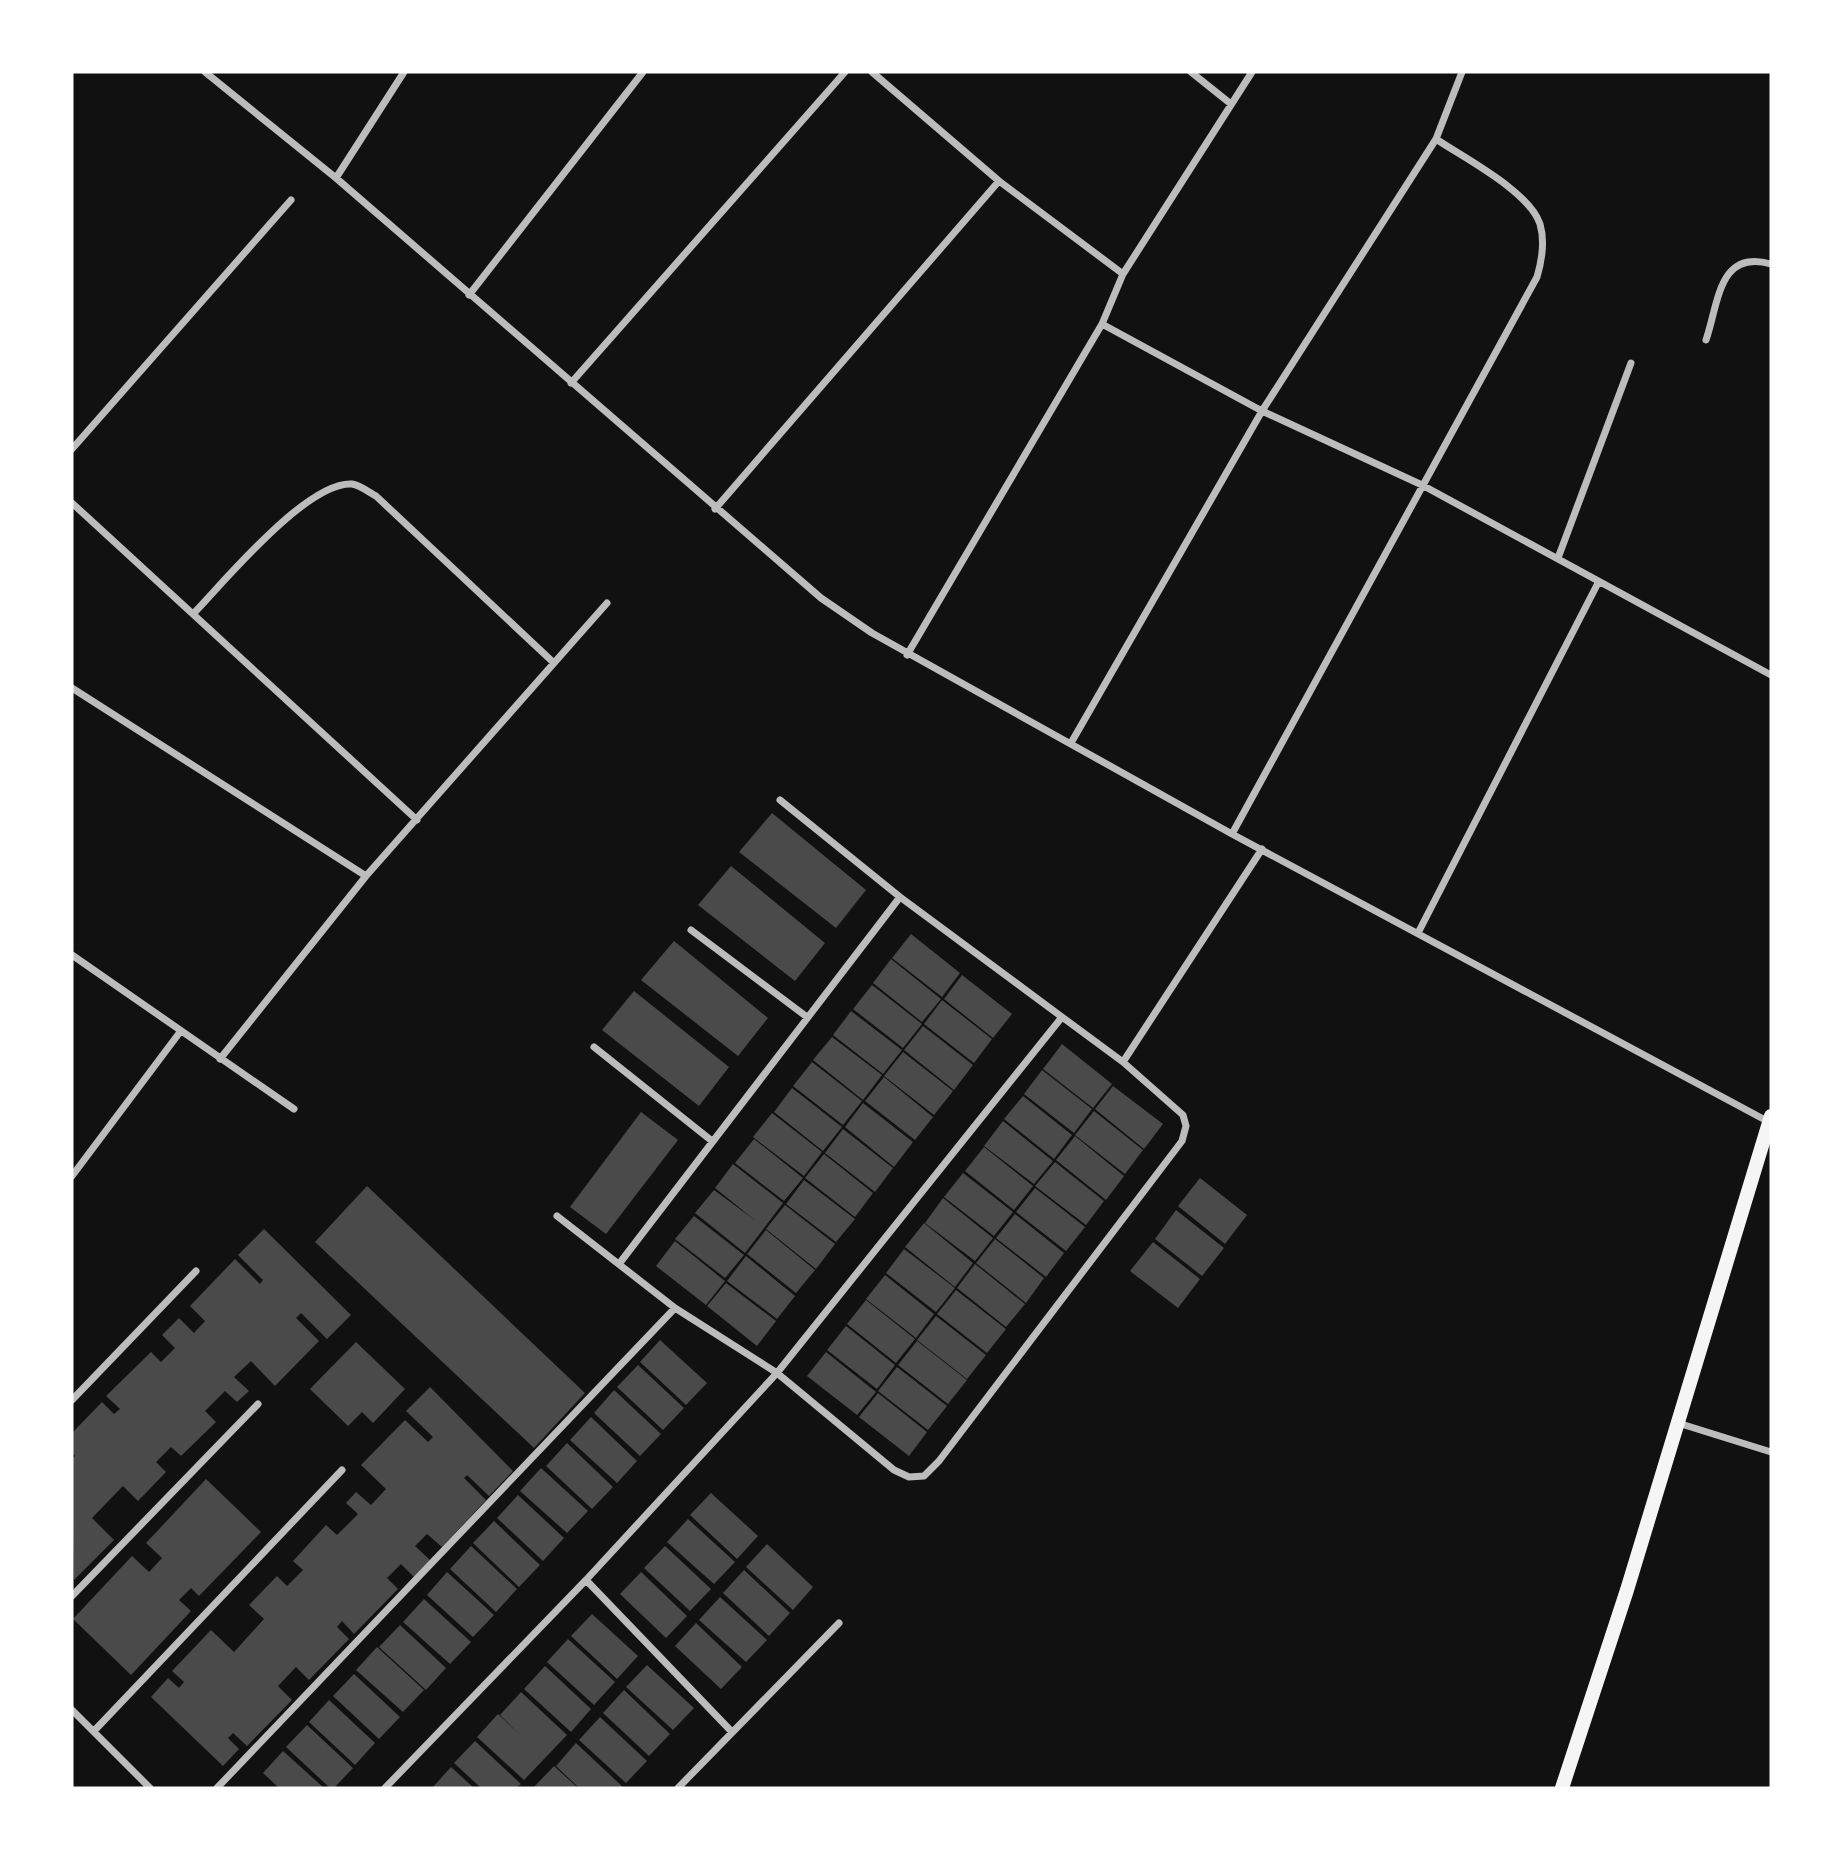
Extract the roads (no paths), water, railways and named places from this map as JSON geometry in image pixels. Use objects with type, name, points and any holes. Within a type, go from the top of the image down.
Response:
[{"type":"main road","points":[[1562,1788],[1678,1423],[1770,1119]]},
{"type":"street","points":[[205,72],[336,178],[715,509],[821,598],[907,655],[1232,834],[1770,1119]]},
{"type":"street","points":[[336,178],[404,72]]},
{"type":"street","points":[[469,295],[643,72]]},
{"type":"street","points":[[571,383],[845,72]]},
{"type":"street","points":[[872,72],[999,181],[1123,274]]},
{"type":"street","points":[[1191,72],[1231,104]]},
{"type":"street","points":[[907,655],[1102,324],[1123,274],[1252,72]]},
{"type":"street","points":[[1071,743],[1262,411],[1436,139],[1462,72]]},
{"type":"street","points":[[1232,834],[1537,277],[1543,254],[1540,223],[1524,199],[1436,139]]},
{"type":"street","points":[[715,509],[999,181]]},
{"type":"street","points":[[72,449],[291,200]]},
{"type":"street","points":[[1706,340],[1729,271],[1741,261],[1754,259],[1771,264]]},
{"type":"street","points":[[1102,324],[1262,411],[1422,485],[1771,675]]},
{"type":"street","points":[[1558,558],[1631,363]]},
{"type":"street","points":[[193,614],[296,508],[326,491],[353,484],[376,496],[554,663]]},
{"type":"street","points":[[72,503],[417,820]]},
{"type":"street","points":[[1418,933],[1598,583]]},
{"type":"street","points":[[220,1059],[366,876],[607,603]]},
{"type":"street","points":[[72,688],[366,876]]},
{"type":"street","points":[[556,1216],[675,1308],[777,1373],[894,1470],[909,1477],[923,1476],[939,1461],[1182,1141],[1186,1126],[1183,1115],[1123,1062],[900,897],[780,800]]},
{"type":"street","points":[[1123,1062],[1262,849]]},
{"type":"street","points":[[620,1264],[900,897]]},
{"type":"street","points":[[691,930],[807,1017]]},
{"type":"street","points":[[72,955],[294,1109]]},
{"type":"street","points":[[385,1788],[586,1580],[777,1373],[1062,1017]]},
{"type":"street","points":[[72,1176],[180,1032]]},
{"type":"street","points":[[594,1047],[712,1141]]},
{"type":"street","points":[[72,1400],[196,1271]]},
{"type":"street","points":[[217,1788],[675,1308]]},
{"type":"street","points":[[72,1596],[258,1404]]},
{"type":"street","points":[[1678,1423],[1771,1452]]},
{"type":"street","points":[[94,1731],[342,1470]]},
{"type":"street","points":[[586,1580],[732,1732]]},
{"type":"street","points":[[678,1788],[839,1623]]},
{"type":"street","points":[[72,1710],[150,1788]]}]
